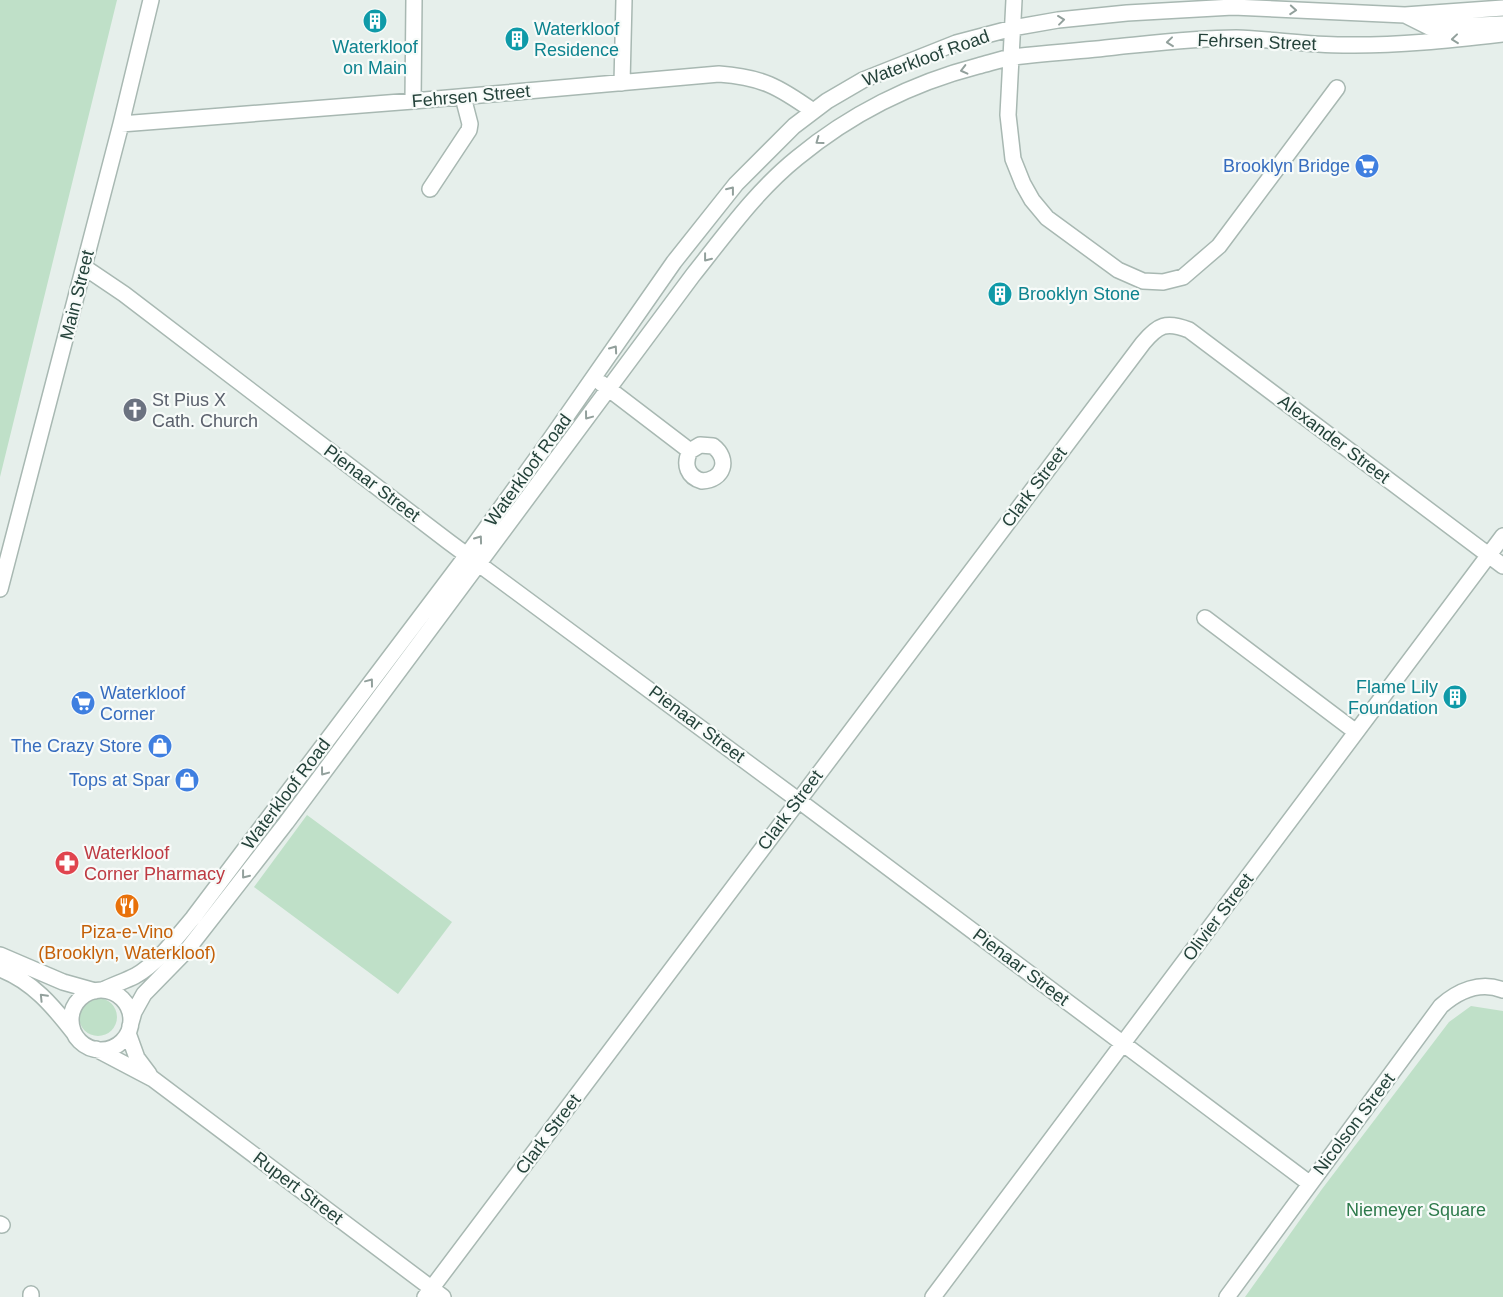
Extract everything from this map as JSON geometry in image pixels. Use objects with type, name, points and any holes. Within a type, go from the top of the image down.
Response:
[{"type":"street","name":"Main Street","points":[[0,588],[84,268],[151,0]]},
{"type":"street","points":[[413,101],[414,0]]},
{"type":"street","points":[[622,83],[624,0]]},
{"type":"street","points":[[1014,0],[1008,115],[1010,142],[1014,160],[1032,200],[1047,218],[1129,276],[1152,282],[1164,282],[1183,277],[1220,246],[1337,88]]},
{"type":"street","name":"Fehrsen Street","points":[[1013,28],[1058,20],[1098,16],[1233,7],[1405,15],[1503,8]]},
{"type":"street","points":[[1405,15],[1430,27],[1503,24]]},
{"type":"street","name":"Waterkloof Road","points":[[129,1030],[134,1012],[144,994],[187,950],[344,746],[674,262],[736,184],[771,148],[813,111],[863,80],[956,43],[1013,28]]},
{"type":"street","name":"Fehrsen Street","points":[[1011,58],[1207,39],[1234,38],[1341,45],[1409,44],[1503,34]]},
{"type":"street","name":"Waterkloof Road","points":[[99,990],[136,975],[164,951],[198,911],[330,736],[608,389],[742,214],[794,160],[856,116],[901,93],[954,72],[1011,58]]},
{"type":"street","name":"Fehrsen Street","points":[[120,124],[463,97],[706,74],[740,76],[774,85],[813,111]]},
{"type":"street","points":[[430,189],[469,130],[470,124],[463,97]]},
{"type":"street","name":"Pienaar Street","points":[[84,268],[124,294],[473,559],[1309,1183]]},
{"type":"street","points":[[647,302],[663,316]]},
{"type":"street","name":"Alexander Street","points":[[1160,327],[1169,325],[1179,326],[1188,330],[1503,566]]},
{"type":"street","name":"Clark Street","points":[[433,1294],[798,800],[1143,343],[1151,333],[1160,327]]},
{"type":"street","points":[[594,377],[690,451]]},
{"type":"street","name":"Olivier Street","points":[[933,1297],[1503,536]]},
{"type":"street","points":[[1204,618],[1356,732]]},
{"type":"street","points":[[330,736],[344,746]]},
{"type":"street","points":[[0,955],[63,982],[115,993],[125,1002],[130,1014],[129,1030],[121,1042],[108,1049],[96,1049],[82,1043],[37,991],[24,981],[0,969]]},
{"type":"street","name":"Nicolson Street","points":[[1227,1297],[1441,1006],[1450,998],[1466,989],[1486,987],[1503,990]]},
{"type":"street","points":[[74,1034],[71,1018],[74,1007],[81,998],[99,990]]},
{"type":"street","name":"Rupert Street","points":[[129,1030],[137,1058],[153,1080]]},
{"type":"street","name":"Rupert Street","points":[[96,1049],[153,1080],[433,1294]]},
{"type":"green space","points":[[0,0],[117,0],[0,477]]},
{"type":"green space","points":[[307,815],[452,922],[398,994],[254,887]]},
{"type":"green space","points":[[98,998],[105,999],[111,1004],[116,1010],[116,1024],[111,1030],[105,1035],[98,1036],[91,1035],[85,1030],[80,1024],[79,1017],[80,1010],[85,1004],[91,999]]},
{"type":"green space","name":"Niemeyer Square","points":[[1471,1006],[1503,1011],[1503,1297],[1245,1297],[1322,1189],[1449,1022]]},
{"type":"place","name":"Waterkloof on Main","points":[[375,21]]},
{"type":"place","name":"Waterkloof Residence","points":[[517,39]]},
{"type":"place","name":"Brooklyn Bridge","points":[[1367,166]]},
{"type":"place","name":"Brooklyn Stone","points":[[1000,294]]},
{"type":"place","name":"St Pius X Cath. Church","points":[[135,410]]},
{"type":"place","name":"Flame Lily Foundation","points":[[1455,697]]},
{"type":"place","name":"Waterkloof Corner","points":[[83,703]]},
{"type":"place","name":"The Crazy Store","points":[[160,746]]},
{"type":"place","name":"Tops at Spar","points":[[187,780]]},
{"type":"place","name":"Waterkloof Corner Pharmacy","points":[[67,863]]},
{"type":"place","name":"Piza-e-Vino (Brooklyn, Waterkloof)","points":[[127,906]]}]
